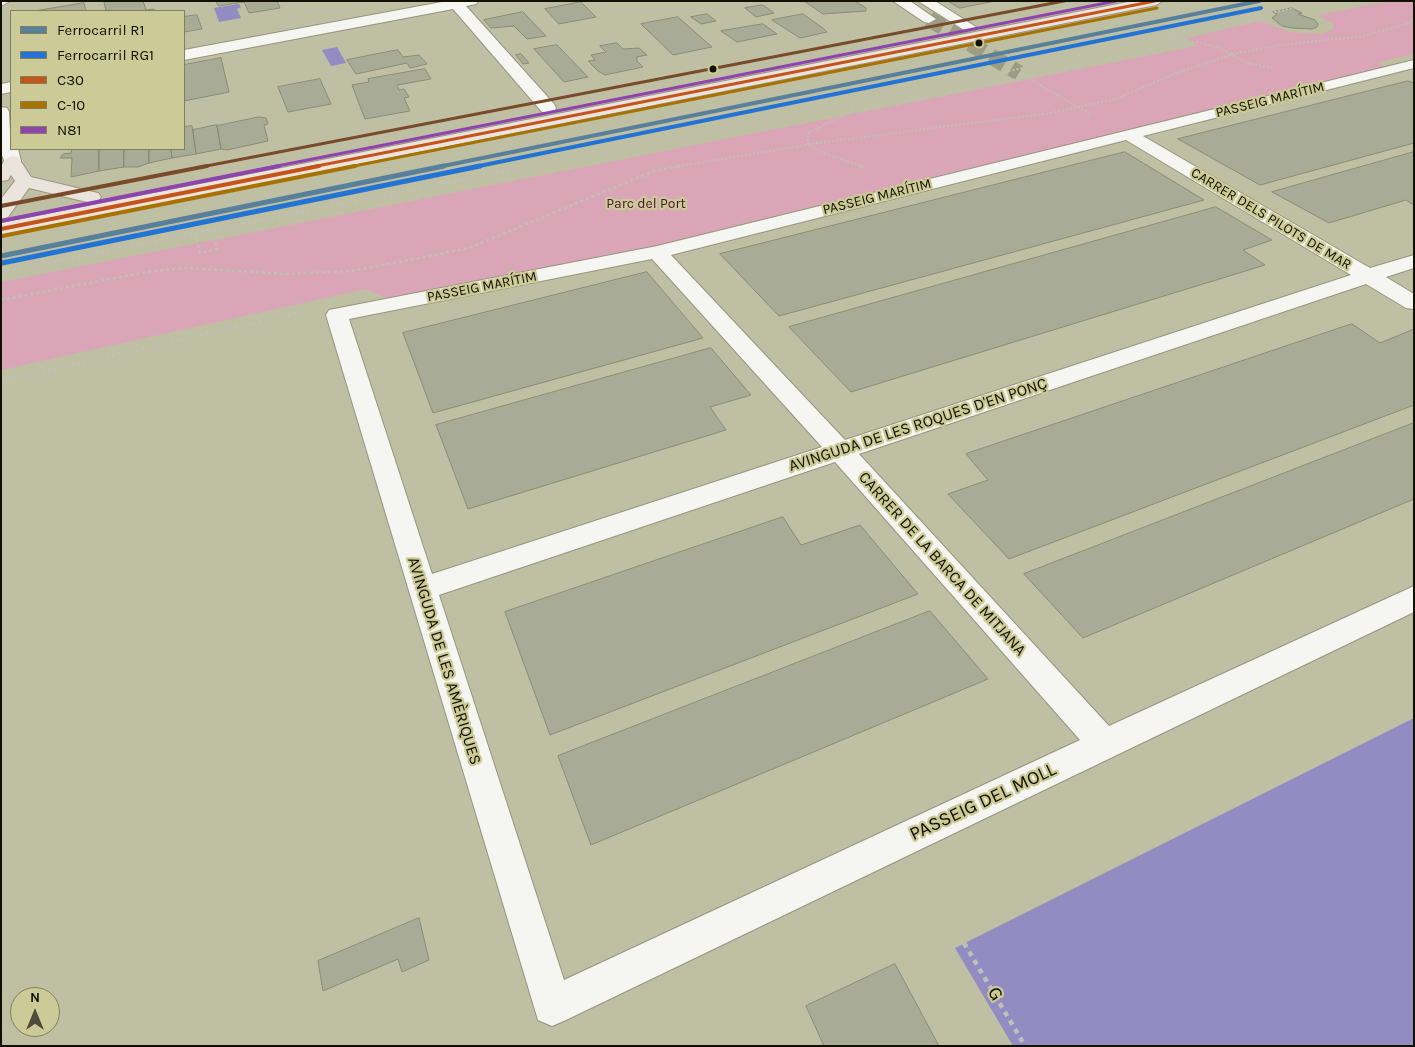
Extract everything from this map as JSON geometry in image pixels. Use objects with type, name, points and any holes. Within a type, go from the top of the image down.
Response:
[{"type":"main road","points":[[1,214],[1105,1]]},
{"type":"main road","points":[[1,229],[1156,1]]},
{"type":"main road","points":[[7,168],[24,181],[92,197]]},
{"type":"main road","points":[[1,214],[24,181]]},
{"type":"street","points":[[900,1],[929,19]]},
{"type":"street","points":[[925,1],[969,27]]},
{"type":"street","points":[[185,55],[460,2],[548,108]]},
{"type":"street","name":"PASSEIG MARÍTIM","points":[[337,315],[657,252],[1412,64]]},
{"type":"street","points":[[1,112],[7,168]]},
{"type":"street","name":"CARRER DELS PILOTS DE MAR","points":[[1129,135],[1414,303]]},
{"type":"street","name":"CARRER DE LA BARCA DE MITJANA","points":[[657,252],[840,451],[1105,745]]},
{"type":"street","name":"AVINGUDA DE LES ROQUES D'EN PONÇ","points":[[422,589],[1414,261]]},
{"type":"street","name":"AVINGUDA DE LES AMÈRIQUES","points":[[337,315],[552,1006]]},
{"type":"street","name":"PASSEIG DEL MOLL","points":[[552,1006],[1414,598]]},
{"type":"path","points":[[1,272],[1000,73],[1325,1]]},
{"type":"path","points":[[1,300],[152,272],[188,268],[286,274],[351,271],[420,258],[469,248],[654,172],[808,144],[1001,121],[1078,108],[1115,99],[1174,74],[1233,54],[1280,45],[1332,41],[1363,36],[1409,23],[1414,18]]},
{"type":"path","points":[[1166,36],[1180,43]]},
{"type":"path","points":[[808,144],[808,133],[853,111],[1026,77],[1180,43],[1195,42],[1233,54],[1248,62],[1305,73],[1333,84]]},
{"type":"path","points":[[1019,73],[1078,108]]},
{"type":"path","points":[[851,102],[853,111]]},
{"type":"path","points":[[808,144],[823,153],[879,174],[897,192]]},
{"type":"path","points":[[195,233],[200,253],[217,249],[213,233]]},
{"type":"path","points":[[1,381],[333,304],[337,315]]},
{"type":"path","name":"G","points":[[964,943],[1025,1046]]},
{"type":"green space","name":"Parc del Port","points":[[1389,1],[1414,1],[1414,54],[1377,63],[1391,69],[657,252],[388,299],[366,289],[1,370],[1,282],[1197,46],[1187,38],[1260,21],[1290,32],[1322,34],[1333,29],[1333,24],[1318,15]]},
{"type":"shaded area","points":[[239,4],[241,7],[237,9],[241,18],[219,22],[214,8]]},
{"type":"shaded area","points":[[337,47],[346,63],[331,66],[322,50]]},
{"type":"shaded area","points":[[1414,718],[1414,1046],[1013,1046],[955,948]]},
{"type":"building","points":[[143,1],[146,10],[106,10],[104,2]]},
{"type":"building","points":[[216,1],[277,1],[280,8],[249,13],[244,2],[219,6]]},
{"type":"building","points":[[804,1],[855,1],[866,8],[866,11],[823,14]]},
{"type":"building","points":[[948,1],[995,1],[960,8]]},
{"type":"building","points":[[581,2],[596,17],[559,24],[545,9]]},
{"type":"building","points":[[84,3],[86,10],[41,10]]},
{"type":"building","points":[[763,5],[774,13],[756,17],[745,8]]},
{"type":"building","points":[[1292,8],[1302,13],[1298,14],[1315,20],[1318,24],[1317,27],[1312,29],[1282,26],[1272,18],[1277,14],[1273,12]]},
{"type":"building","points":[[523,12],[546,36],[527,39],[514,26],[491,28],[484,20]]},
{"type":"building","points":[[707,14],[716,21],[701,24],[691,17]]},
{"type":"building","points":[[803,14],[827,32],[800,38],[772,20]]},
{"type":"building","points":[[197,15],[202,29],[185,32],[185,17]]},
{"type":"building","points":[[678,17],[712,47],[673,55],[641,24]]},
{"type":"building","points":[[763,24],[777,34],[737,42],[721,31]]},
{"type":"building","points":[[617,43],[623,49],[639,48],[647,55],[637,57],[637,61],[643,67],[605,75],[588,61],[595,60],[591,55],[606,52],[600,46]]},
{"type":"building","points":[[557,45],[588,77],[564,82],[534,49]]},
{"type":"building","points":[[398,50],[403,57],[419,55],[427,64],[410,68],[407,63],[356,74],[347,60]]},
{"type":"building","points":[[521,54],[529,63],[523,64],[516,55]]},
{"type":"building","points":[[221,58],[229,92],[185,101],[185,65]]},
{"type":"building","points":[[425,69],[431,79],[397,85],[399,90],[404,89],[409,97],[404,98],[410,111],[365,119],[352,85],[369,82],[368,79]]},
{"type":"building","points":[[320,79],[331,104],[288,112],[278,87]]},
{"type":"building","points":[[1408,81],[1414,83],[1414,143],[1260,185],[1178,139]]},
{"type":"building","points":[[259,117],[266,118],[268,124],[264,125],[268,141],[227,150],[221,149],[217,126]]},
{"type":"building","points":[[217,125],[221,149],[196,154],[193,130]]},
{"type":"building","points":[[192,126],[196,154],[172,158],[171,150],[185,150],[185,127]]},
{"type":"building","points":[[72,150],[99,150],[99,171],[71,177],[72,158],[60,158],[63,154],[71,153]]},
{"type":"building","points":[[99,150],[124,150],[124,167],[99,171]]},
{"type":"building","points":[[124,150],[149,150],[149,163],[138,167],[124,167]]},
{"type":"building","points":[[149,150],[171,150],[172,158],[149,163]]},
{"type":"building","points":[[1125,152],[1204,200],[779,316],[720,254]]},
{"type":"building","points":[[1414,152],[1414,205],[1406,200],[1329,223],[1272,192]]},
{"type":"building","points":[[1216,207],[1272,240],[1243,250],[1265,265],[851,392],[789,327]]},
{"type":"building","points":[[647,272],[703,338],[433,413],[403,333]]},
{"type":"building","points":[[1352,324],[1380,343],[1414,329],[1414,405],[1009,559],[948,494],[988,480],[966,454]]},
{"type":"building","points":[[711,348],[751,395],[710,407],[726,430],[468,509],[436,425]]},
{"type":"building","points":[[1414,423],[1414,499],[1083,638],[1024,574]]},
{"type":"building","points":[[783,517],[801,545],[860,525],[918,594],[550,735],[505,612]]},
{"type":"building","points":[[930,611],[988,679],[591,845],[558,756]]},
{"type":"building","points":[[419,918],[429,960],[402,972],[398,959],[323,991],[318,961]]},
{"type":"building","points":[[895,964],[939,1046],[824,1046],[806,1006]]},
{"type":"tunnel","points":[[929,19],[1019,73]]},
{"type":"rail line","name":"R1","points":[[1,256],[1259,1]]},
{"type":"rail line","name":"RG1","points":[[2,263],[1261,8]]},
{"type":"transit line","points":[[1,206],[1064,1]]},
{"type":"transit line","name":"N81","points":[[1,221],[1116,1]]},
{"type":"transit line","name":"C30","points":[[1,229],[1155,1]]},
{"type":"transit line","name":"C-10","points":[[2,236],[1157,8]]}]
